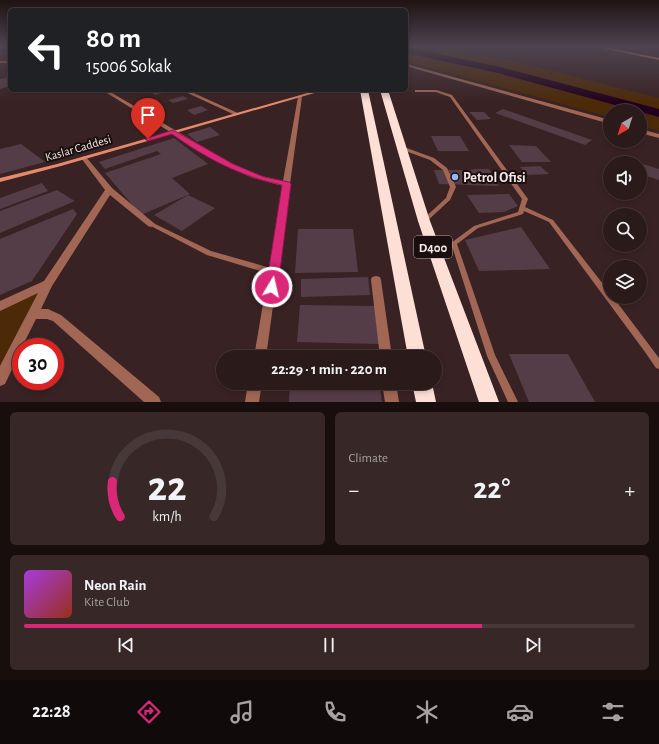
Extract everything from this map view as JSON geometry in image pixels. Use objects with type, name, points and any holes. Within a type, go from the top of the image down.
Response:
[{"type":"highway","name":"D400","points":[[364,92],[416,350]]},
{"type":"highway","name":"D400","points":[[385,92],[424,221],[489,402]]},
{"type":"highway","points":[[423,390],[426,402]]},
{"type":"street","points":[[408,66],[474,86],[603,120]]},
{"type":"street","points":[[107,92],[193,146],[230,166],[262,179],[286,184]]},
{"type":"street","points":[[188,92],[237,114]]},
{"type":"street","name":"Kaslar Caddesi","points":[[0,180],[84,158],[316,92]]},
{"type":"street","points":[[261,350],[300,97]]},
{"type":"street","points":[[647,132],[659,136]]},
{"type":"street","points":[[84,158],[108,190],[151,224]]},
{"type":"street","points":[[0,378],[48,284],[108,190]]},
{"type":"street","points":[[376,280],[385,350]]},
{"type":"street","points":[[0,306],[48,284]]},
{"type":"street","points":[[33,314],[48,314],[58,318],[154,402]]},
{"type":"street","points":[[252,402],[255,390]]},
{"type":"street","points":[[390,390],[392,402]]},
{"type":"lane","points":[[416,91],[436,91],[451,96],[526,199],[521,213],[476,227],[454,243],[491,356],[513,402]]},
{"type":"lane","points":[[402,148],[432,159],[446,169],[453,187],[448,199],[424,221]]},
{"type":"lane","points":[[522,208],[551,221],[639,336],[659,365]]},
{"type":"lane","points":[[151,224],[209,253],[274,272]]},
{"type":"shaded area","points":[[420,65],[527,65],[659,98],[659,131],[647,127],[647,104],[603,104],[603,115]]},
{"type":"shaded area","points":[[48,284],[21,338],[12,338],[12,355],[0,379],[0,306]]},
{"type":"building","points":[[8,77],[8,87],[0,89],[0,79]]},
{"type":"building","points":[[151,92],[166,92],[155,95]]},
{"type":"building","points":[[183,96],[188,99],[173,103],[168,100]]},
{"type":"building","points":[[201,106],[208,110],[194,115],[187,110]]},
{"type":"building","points":[[503,109],[592,140],[585,145],[495,113]]},
{"type":"building","points":[[469,112],[484,112],[491,119],[477,120]]},
{"type":"building","points":[[210,127],[220,135],[197,142],[187,134]]},
{"type":"building","points":[[431,136],[460,136],[469,151],[438,151]]},
{"type":"building","points":[[174,138],[208,164],[172,178],[190,194],[141,215],[105,173],[161,154],[157,151],[105,169],[99,162]]},
{"type":"building","points":[[21,144],[45,162],[0,174],[0,149]]},
{"type":"building","points":[[509,145],[536,146],[551,162],[522,162]]},
{"type":"building","points":[[647,165],[659,169],[659,180],[647,176]]},
{"type":"building","points":[[540,166],[549,174],[528,175],[520,167]]},
{"type":"building","name":"Petrol Ofisi","points":[[489,169],[499,186],[439,184],[434,170],[470,170]]},
{"type":"building","points":[[42,183],[48,191],[0,209],[0,198]]},
{"type":"building","points":[[57,190],[75,201],[0,233],[0,211]]},
{"type":"building","points":[[509,194],[518,206],[504,212],[479,213],[467,195]]},
{"type":"building","points":[[188,195],[215,208],[182,231],[154,215]]},
{"type":"building","points":[[73,209],[77,214],[32,281],[0,295],[0,239]]},
{"type":"building","points":[[521,227],[550,269],[479,271],[465,240]]},
{"type":"building","points":[[298,229],[353,229],[358,272],[295,273]]},
{"type":"building","points":[[368,277],[370,295],[301,297],[301,279]]},
{"type":"building","points":[[300,305],[375,306],[379,344],[297,342]]},
{"type":"building","points":[[509,354],[568,354],[595,402],[529,402]]},
{"type":"building","points":[[290,390],[380,390],[382,402],[289,402]]},
{"type":"waterway","points":[[475,65],[659,113]]},
{"type":"place","name":"Petrol Ofisi","points":[[455,177]]},
{"type":"route","points":[[148,139],[173,132],[188,143],[230,166],[262,179],[286,184],[272,287]]}]
